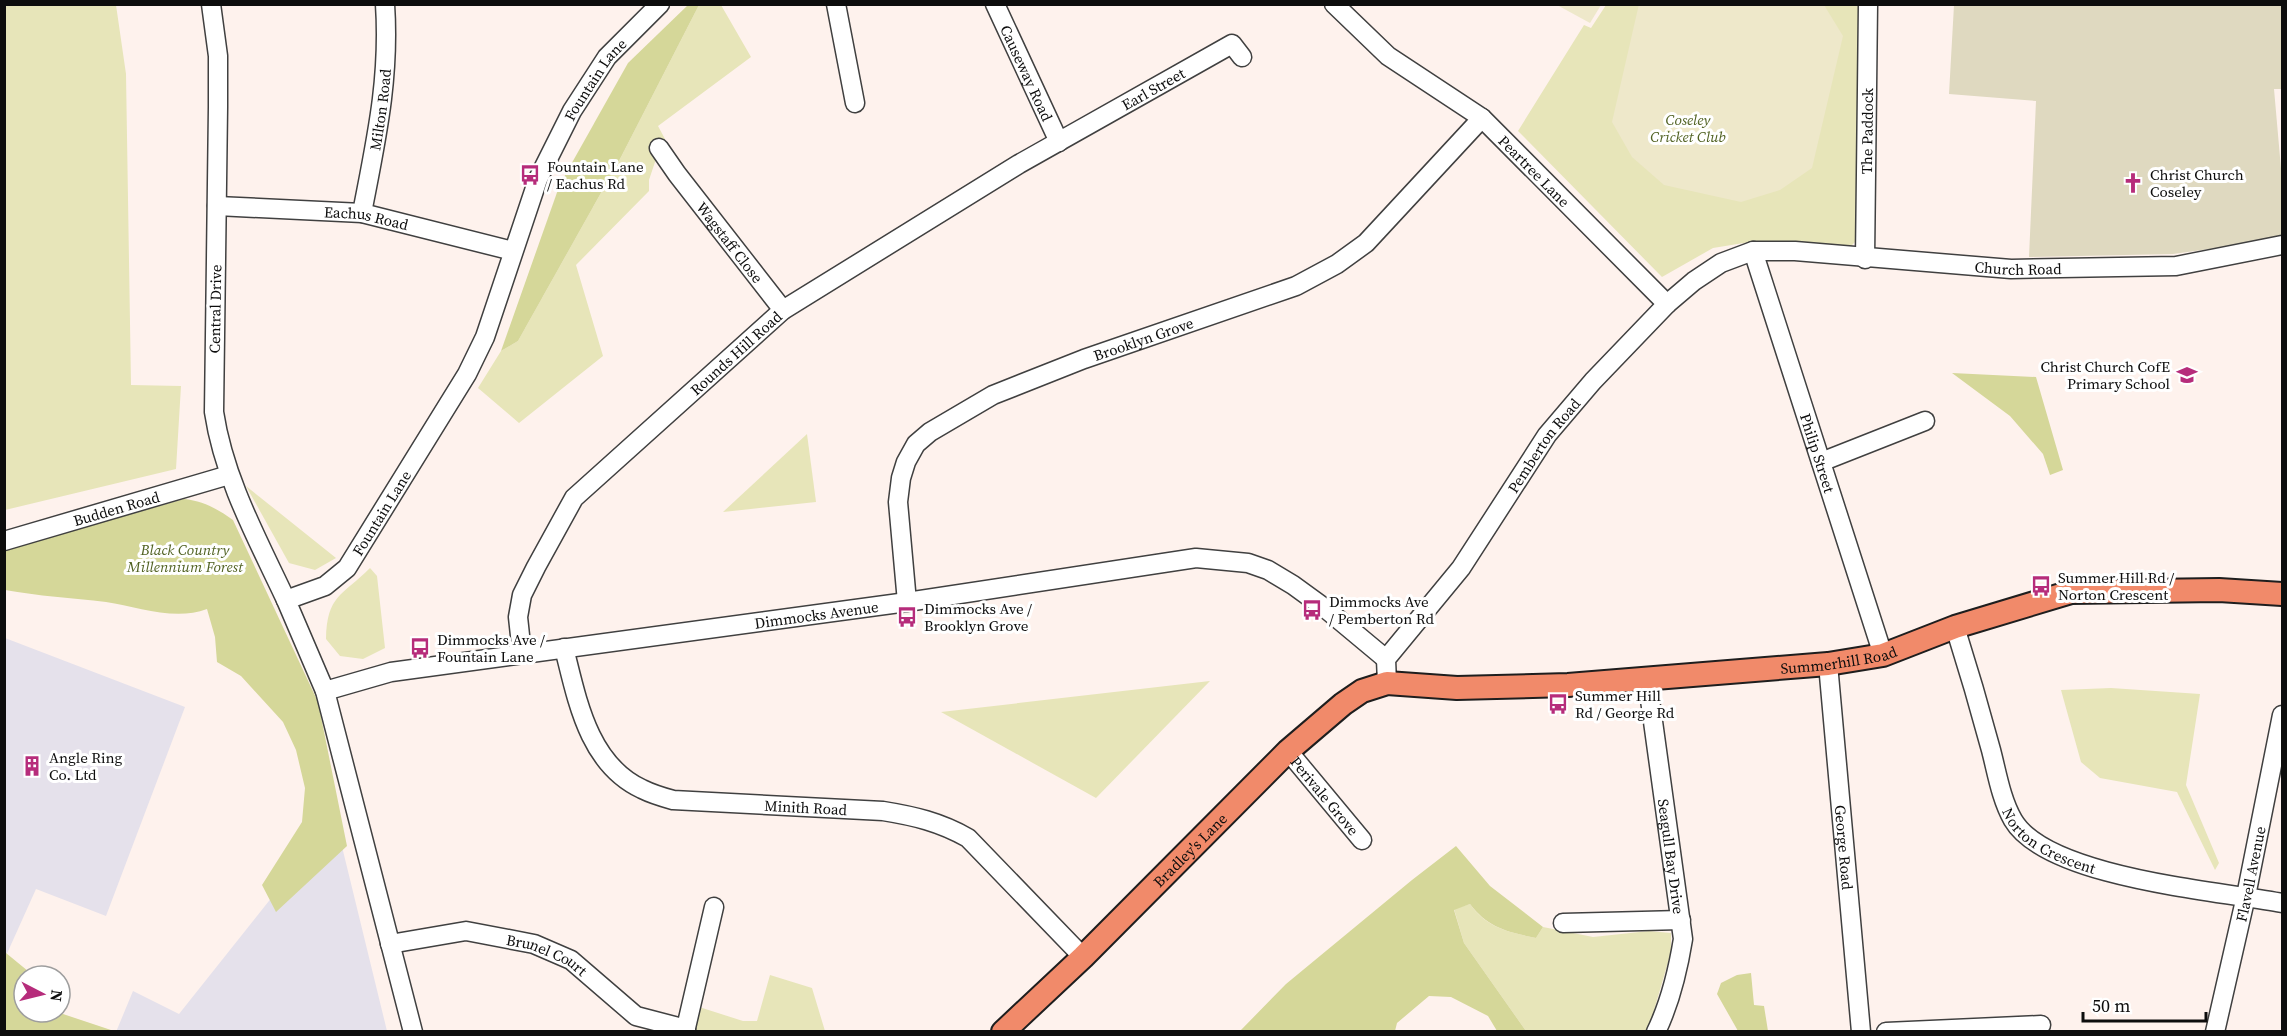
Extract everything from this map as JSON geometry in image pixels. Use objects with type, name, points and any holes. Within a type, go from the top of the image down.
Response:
[{"type":"main road","name":"Summerhill Road","points":[[1387,683],[1457,688],[1568,685],[1828,664],[1883,655],[1954,627],[2071,592],[2218,590],[2283,594]]},
{"type":"main road","name":"Bradley's Lane","points":[[1003,1032],[1083,957],[1288,751],[1343,705],[1362,692],[1387,683]]},
{"type":"street","name":"Central Drive","points":[[211,4],[218,56],[214,412],[229,475],[286,600]]},
{"type":"street","name":"Milton Road","points":[[362,213],[383,100],[388,44],[385,4]]},
{"type":"street","name":"Fountain Lane","points":[[286,600],[325,586],[347,568],[467,374],[485,337],[538,179],[572,111],[607,57],[660,4]]},
{"type":"street","points":[[836,4],[855,103]]},
{"type":"street","name":"Causeway Road","points":[[994,4],[1059,142]]},
{"type":"street","name":"Peartree Lane","points":[[1334,4],[1388,56],[1482,118],[1667,304]]},
{"type":"street","name":"The Paddock","points":[[1865,259],[1868,4]]},
{"type":"street","name":"Earl Street","points":[[1059,142],[1232,44],[1242,57]]},
{"type":"street","name":"Brooklyn Grove","points":[[907,602],[898,502],[901,478],[915,444],[930,432],[993,395],[1084,358],[1296,286],[1337,264],[1366,243],[1482,118]]},
{"type":"street","name":"Rounds Hill Road","points":[[522,654],[518,616],[522,596],[574,498],[783,310],[1059,142]]},
{"type":"street","name":"Wagstaff Close","points":[[659,148],[670,178],[783,310]]},
{"type":"street","name":"Eachus Road","points":[[217,206],[362,213],[513,251]]},
{"type":"street","name":"Church Road","points":[[1753,251],[1794,251],[1865,259],[2011,269],[2176,266],[2283,245]]},
{"type":"street","name":"Pemberton Road","points":[[1386,658],[1461,568],[1547,435],[1593,381],[1667,304],[1694,281],[1721,263],[1753,251]]},
{"type":"street","name":"Philip Street","points":[[1753,251],[1883,655]]},
{"type":"street","points":[[1821,462],[1917,430]]},
{"type":"street","name":"Budden Road","points":[[4,541],[229,475]]},
{"type":"street","name":"Dimmocks Avenue","points":[[325,691],[392,672],[907,602],[1196,558],[1248,563],[1268,570],[1293,585],[1386,658]]},
{"type":"street","points":[[286,600],[325,691],[413,1032]]},
{"type":"street","name":"Norton Crescent","points":[[1954,627],[1969,670],[2004,798],[2013,821],[2044,849],[2086,866],[2181,887],[2283,903]]},
{"type":"street","name":"Minith Road","points":[[564,648],[580,714],[592,739],[614,769],[640,789],[673,800],[883,811],[918,816],[948,826],[968,838],[1083,957]]},
{"type":"street","points":[[1386,658],[1387,683]]},
{"type":"street","name":"George Road","points":[[1828,664],[1861,1032]]},
{"type":"street","name":"Seagull Bay Drive","points":[[1647,678],[1683,939],[1680,962],[1663,1018],[1656,1032]]},
{"type":"street","name":"Flavell Avenue","points":[[2216,1032],[2283,715]]},
{"type":"street","name":"Perivale Grove","points":[[1288,751],[1362,840]]},
{"type":"street","name":"Brunel Court","points":[[390,944],[466,931],[534,944],[571,960],[636,1016],[685,1030],[714,906]]},
{"type":"street","points":[[1563,923],[1681,920]]},
{"type":"street","points":[[1886,1032],[2041,1025]]},
{"type":"shaded area","points":[[1954,5],[2282,5],[2282,89],[2274,89],[2282,180],[2282,239],[2173,254],[2029,257],[2036,101],[1949,94]]},
{"type":"shaded area","points":[[5,638],[185,707],[106,916],[36,889],[5,958]]},
{"type":"shaded area","points":[[335,818],[387,1031],[116,1032],[133,991],[179,1014]]},
{"type":"green space","points":[[5,4],[116,5],[126,74],[131,385],[181,386],[176,469],[5,510]]},
{"type":"green space","points":[[1639,4],[1824,5],[1843,36],[1812,168],[1780,190],[1741,202],[1664,185],[1632,157],[1612,122]]},
{"type":"green space","points":[[688,5],[699,5],[620,159],[518,341],[501,351],[560,184],[628,63]]},
{"type":"green space","points":[[699,5],[721,5],[751,57],[658,126],[665,139],[652,149],[656,159],[649,180],[649,191],[576,265],[603,356],[519,423],[478,388],[501,351],[518,341],[620,159]]},
{"type":"green space","points":[[1557,5],[1601,5],[1590,23]]},
{"type":"green space","name":"Coseley Cricket Club","points":[[1606,5],[1858,5],[1864,95],[1860,237],[1850,247],[1756,241],[1713,248],[1662,277],[1518,131],[1584,25],[1591,28]]},
{"type":"green space","points":[[1952,373],[2036,377],[2063,470],[2050,475],[2043,454],[2010,416]]},
{"type":"green space","points":[[807,434],[816,502],[723,512]]},
{"type":"green space","points":[[246,486],[336,558],[315,570],[289,563]]},
{"type":"green space","name":"Black Country Millennium Forest","points":[[184,499],[210,506],[233,520],[318,702],[347,846],[276,912],[262,885],[302,822],[305,788],[296,750],[283,722],[241,676],[217,662],[215,637],[207,609],[182,614],[169,613],[106,602],[5,590],[5,550]]},
{"type":"green space","points":[[370,568],[377,576],[385,648],[363,659],[340,656],[326,639],[329,613],[344,591]]},
{"type":"green space","points":[[1210,681],[1096,798],[941,712]]},
{"type":"green space","points":[[2111,688],[2200,694],[2186,785],[2219,863],[2215,870],[2177,792],[2100,778],[2081,762],[2061,690]]},
{"type":"green space","points":[[1456,846],[1490,886],[1543,927],[1536,938],[1491,924],[1470,904],[1454,910],[1464,943],[1526,1031],[1497,1031],[1488,1016],[1451,997],[1429,996],[1397,1023],[1395,1031],[1240,1031],[1286,984]]},
{"type":"green space","points":[[1470,904],[1491,924],[1507,931],[1536,938],[1543,927],[1593,937],[1649,931],[1671,933],[1671,952],[1648,1031],[1526,1031],[1464,943],[1454,909]]},
{"type":"green space","points":[[6,953],[19,964],[12,964],[12,1024],[72,1024],[72,1017],[114,1031],[5,1031]]},
{"type":"green space","points":[[1751,973],[1754,1005],[1764,1006],[1768,1031],[1738,1031],[1717,994],[1721,983],[1737,975]]},
{"type":"green space","points":[[770,975],[812,988],[825,1031],[696,1031],[694,1011],[696,1006],[743,1021],[757,1021]]},
{"type":"place","name":"Fountain Lane / Eachus Rd","points":[[530,175]]},
{"type":"place","name":"Christ Church Coseley","points":[[2133,183]]},
{"type":"place","name":"Christ Church CofE Primary School","points":[[2187,375]]},
{"type":"place","name":"Summer Hill Rd / Norton Crescent","points":[[2041,586]]},
{"type":"place","name":"Dimmocks Ave / Pemberton Rd","points":[[1312,610]]},
{"type":"place","name":"Dimmocks Ave / Brooklyn Grove","points":[[907,617]]},
{"type":"place","name":"Dimmocks Ave / Fountain Lane","points":[[420,648]]},
{"type":"place","name":"Summer Hill Rd / George Rd","points":[[1558,704]]},
{"type":"place","name":"Angle Ring Co. Ltd","points":[[32,766]]}]
